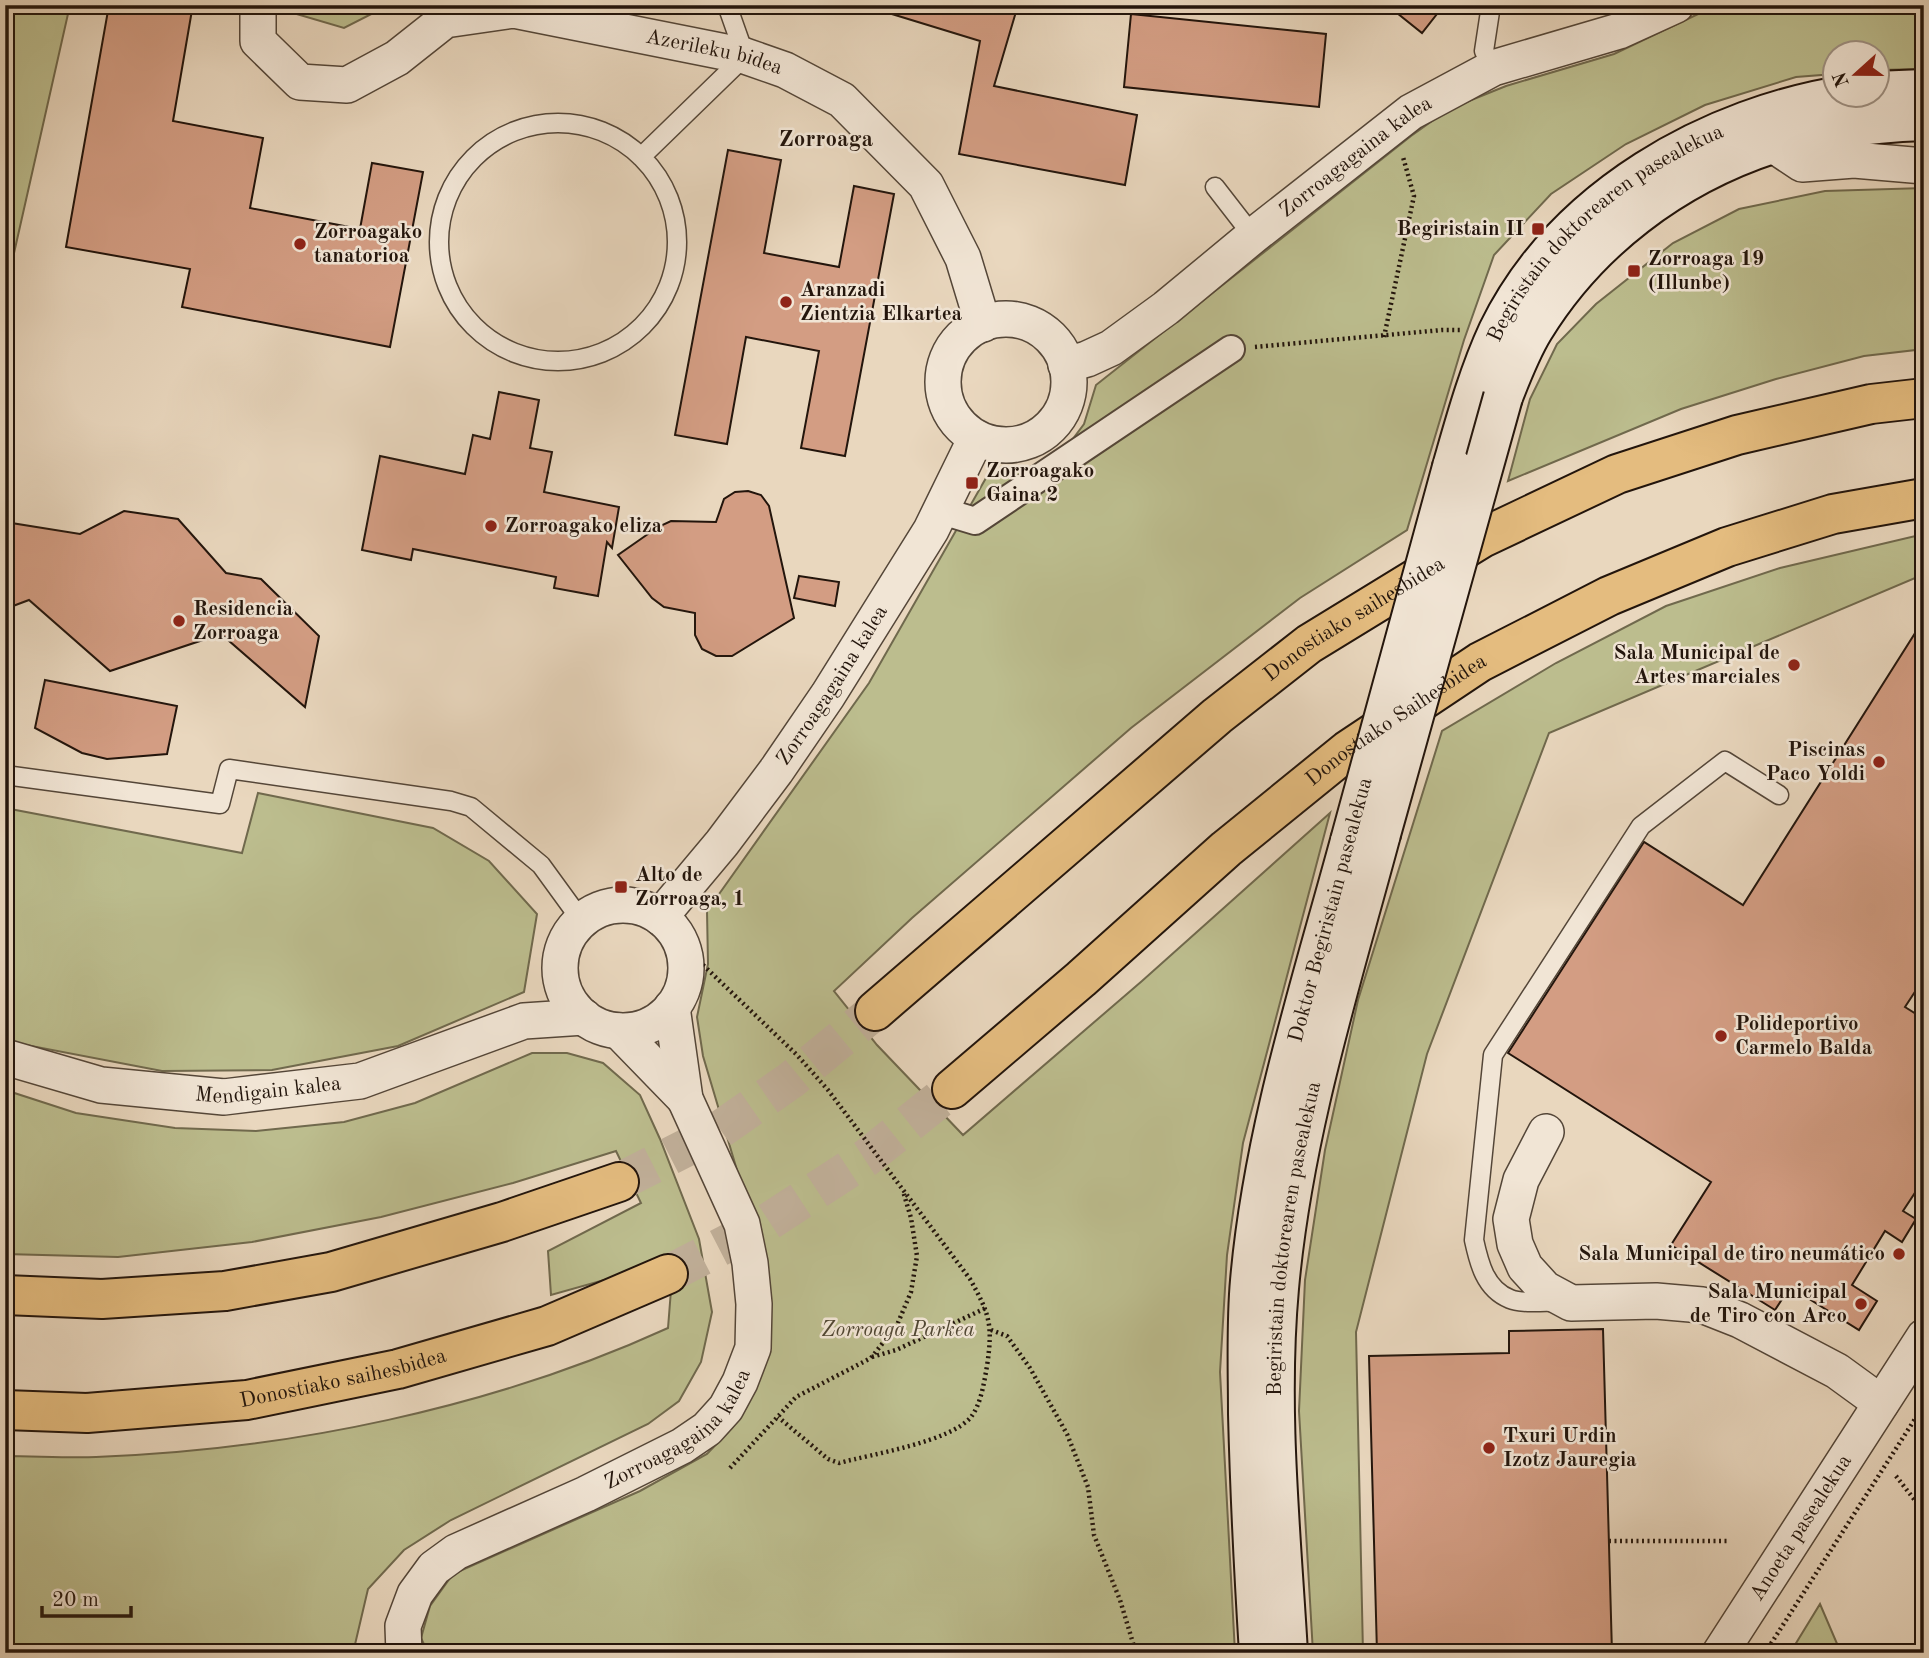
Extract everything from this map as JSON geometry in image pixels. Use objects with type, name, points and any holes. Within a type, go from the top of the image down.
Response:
[{"type":"highway","name":"Donostiako saihesbidea","points":[[875,1011],[1177,750],[1309,644],[1482,538],[1617,474],[1737,435],[1871,404],[1924,398]]},
{"type":"highway","name":"Donostiako Saihesbidea","points":[[952,1089],[1236,841],[1348,750],[1480,662],[1609,596],[1727,547],[1833,514],[1924,498]]},
{"type":"highway","points":[[5,1295],[102,1299],[225,1292],[345,1268],[502,1222],[618,1182]]},
{"type":"highway","name":"Donostiako saihesbidea","points":[[5,1410],[87,1413],[247,1400],[398,1369],[547,1326],[668,1274]]},
{"type":"main road","points":[[1890,90],[1924,89]]},
{"type":"main road","name":"Begiristain doktorearen pasealekua","points":[[1452,467],[1476,388],[1498,332],[1531,276],[1560,241],[1639,174],[1692,143],[1762,114],[1820,99]]},
{"type":"main road","name":"Begiristain doktorearen pasealekua","points":[[1503,397],[1533,330],[1558,292],[1611,237],[1656,200],[1707,170],[1772,144],[1825,131],[1877,123],[1924,121]]},
{"type":"main road","name":"Doktor Begiristain pasealekua","points":[[1269,1152],[1290,1064],[1366,837],[1503,397]]},
{"type":"main road","name":"Doktor Begiristain pasealekua","points":[[1366,837],[1452,467]]},
{"type":"main road","name":"Begiristain doktorearen pasealekua","points":[[1288,1653],[1279,1504],[1275,1368],[1279,1287],[1298,1157],[1366,837]]},
{"type":"main road","name":"Begiristain doktorearen pasealekua","points":[[1259,1653],[1250,1505],[1247,1367],[1249,1283],[1269,1152]]},
{"type":"street","name":"Azerileku bidea","points":[[258,5],[258,41],[300,82],[347,85],[397,58],[444,20],[514,10],[745,56],[785,70],[842,100],[926,185],[962,258],[984,324]]},
{"type":"street","name":"Zorroagagaina kalea","points":[[1066,365],[1111,348],[1166,308],[1411,112],[1493,68],[1619,31],[1676,5]]},
{"type":"street","points":[[1772,144],[1802,164],[1854,160],[1924,166]]},
{"type":"street","points":[[1000,319],[1018,320],[1034,326],[1054,342],[1066,365],[1069,383],[1067,401],[1058,418],[1046,431],[1030,441],[1012,445],[993,444],[976,438],[960,425],[949,408],[944,388],[945,368],[953,349],[966,334],[984,324],[1000,319]]},
{"type":"street","points":[[942,511],[975,521],[1231,349]]},
{"type":"street","name":"Zorroagagaina kalea","points":[[660,916],[722,843],[776,771],[869,632],[942,511],[976,438]]},
{"type":"street","points":[[620,905],[641,907],[660,916],[681,944],[685,962],[681,993],[673,1007],[657,1021],[639,1029],[619,1031],[600,1027],[584,1017],[571,1004],[563,988],[559,970],[561,951],[569,934],[581,920],[599,909],[620,905]]},
{"type":"street","points":[[524,1021],[559,970]]},
{"type":"street","name":"Zorroagagaina kalea","points":[[404,1653],[403,1626],[415,1594],[434,1568],[456,1552],[586,1494],[682,1446],[707,1429],[720,1415],[740,1382],[753,1348],[754,1304],[750,1263],[742,1224],[685,1099],[673,1007]]},
{"type":"street","name":"Mendigain kalea","points":[[5,1057],[101,1085],[224,1097],[360,1082],[524,1021],[584,1017]]},
{"type":"street","name":"Zorroagagaina kalea","points":[[619,1031],[685,1099]]},
{"type":"street","points":[[1546,1132],[1521,1180],[1511,1219],[1515,1244],[1525,1267],[1545,1289],[1572,1303],[1656,1301],[1702,1305],[1740,1320],[1837,1371],[1881,1403]]},
{"type":"street","name":"Anoeta pasealekua","points":[[1720,1653],[1924,1337]]},
{"type":"lane","points":[[641,157],[745,56],[727,5]]},
{"type":"lane","points":[[1491,5],[1484,51],[1493,68]]},
{"type":"lane","points":[[565,123],[592,128],[618,139],[641,157],[659,179],[671,206],[676,235],[675,264],[669,283],[650,317],[629,337],[604,352],[576,360],[547,361],[519,355],[492,342],[470,323],[454,300],[439,246],[441,218],[450,191],[465,166],[485,147],[510,133],[546,124],[565,123]]},
{"type":"lane","points":[[1215,187],[1253,236]]},
{"type":"lane","points":[[1572,1303],[1511,1299],[1493,1288],[1480,1267],[1474,1240],[1493,1055],[1641,826],[1725,761],[1779,795]]},
{"type":"lane","points":[[5,775],[220,804],[229,769],[451,801],[471,807],[541,865],[581,920]]},
{"type":"path","points":[[1384,337],[1414,196],[1394,126]]},
{"type":"path","points":[[1231,349],[1442,330],[1471,330]]},
{"type":"path","points":[[703,965],[797,1055],[828,1090],[970,1279],[986,1308],[991,1330],[980,1397],[972,1416],[961,1427],[942,1436],[839,1463],[828,1459],[778,1418]]},
{"type":"path","points":[[871,1358],[897,1325],[911,1292],[917,1256],[911,1218],[901,1187]]},
{"type":"path","points":[[730,1468],[796,1397],[813,1386],[986,1308]]},
{"type":"path","points":[[991,1330],[1007,1336],[1023,1357],[1067,1434],[1088,1487],[1094,1535],[1120,1600],[1136,1653]]},
{"type":"path","points":[[1896,1476],[1924,1512]]},
{"type":"path","points":[[1609,1541],[1730,1541]]},
{"type":"green space","points":[[5,5],[70,5],[5,293]]},
{"type":"green space","points":[[266,5],[389,5],[344,28]]},
{"type":"green space","name":"Zorroaga Parkea","points":[[1717,5],[1924,5],[1924,69],[1890,70],[1890,38],[1820,38],[1820,75],[1796,77],[1705,105],[1626,144],[1551,194],[1494,255],[1464,340],[1407,530],[1300,598],[1131,728],[912,918],[834,991],[877,1045],[963,1135],[1142,981],[1330,813],[1243,1143],[1227,1255],[1220,1372],[1235,1653],[428,1653],[421,1638],[430,1606],[453,1574],[640,1491],[707,1454],[733,1427],[748,1401],[739,1177],[703,1056],[697,1017],[708,964],[707,911],[869,683],[990,471],[1026,469],[1049,459],[1069,444],[1084,424],[1096,385],[1411,136],[1449,109],[1506,86],[1614,54]]},
{"type":"green space","points":[[1924,188],[1924,349],[1864,356],[1776,379],[1681,409],[1508,481],[1530,399],[1557,344],[1596,304],[1673,243],[1739,209],[1825,191]]},
{"type":"green space","points":[[1924,534],[1924,578],[1915,578],[1549,733],[1427,1054],[1356,1332],[1363,1653],[1313,1653],[1299,1411],[1305,1280],[1325,1150],[1358,1000],[1442,731],[1556,663],[1666,606],[1780,568]]},
{"type":"green space","points":[[258,793],[433,828],[489,861],[537,914],[524,992],[398,1046],[272,1070],[162,1071],[5,1041],[5,808],[242,853]]},
{"type":"green space","points":[[532,1053],[567,1053],[603,1063],[640,1095],[660,1139],[699,1239],[712,1312],[701,1362],[679,1401],[648,1424],[451,1520],[404,1550],[368,1589],[353,1653],[5,1653],[5,1456],[96,1457],[242,1445],[388,1420],[461,1402],[532,1381],[668,1328],[671,1290],[661,1264],[551,1295],[548,1251],[641,1203],[616,1151],[513,1183],[381,1217],[252,1242],[118,1257],[5,1254],[5,1090],[76,1113],[175,1128],[256,1131],[344,1122],[415,1103]]},
{"type":"green space","points":[[1820,1604],[1841,1653],[1790,1653]]},
{"type":"building","points":[[109,5],[163,5],[192,10],[173,121],[263,138],[250,208],[360,229],[372,163],[423,172],[390,347],[182,307],[190,269],[66,247]]},
{"type":"building","points":[[883,5],[1018,5],[994,86],[1137,115],[1125,185],[959,154],[980,41],[882,11]]},
{"type":"building","points":[[1387,5],[1444,5],[1422,33]]},
{"type":"building","points":[[1131,14],[1326,34],[1319,107],[1124,87]]},
{"type":"building","name":"Aranzadi Zientzia Elkartea","points":[[728,150],[781,160],[764,253],[839,267],[854,186],[894,194],[845,456],[801,448],[819,351],[746,337],[727,444],[675,435]]},
{"type":"building","points":[[499,392],[539,400],[530,448],[552,452],[544,492],[619,507],[612,548],[607,542],[598,596],[554,588],[556,577],[413,549],[411,560],[362,550],[380,456],[465,474],[473,435],[490,439]]},
{"type":"building","points":[[748,491],[761,495],[769,506],[794,618],[732,656],[716,656],[702,649],[695,635],[695,613],[664,607],[652,598],[618,555],[671,521],[716,522],[724,499],[735,492]]},
{"type":"building","name":"Residencia Zorroaga","points":[[124,511],[178,519],[226,573],[261,579],[319,636],[305,707],[221,634],[110,671],[29,600],[5,609],[5,522],[80,534]]},
{"type":"building","points":[[799,576],[839,582],[835,606],[794,598]]},
{"type":"building","name":"Polideportivo Carmelo Balda","points":[[1924,619],[1924,978],[1905,1007],[1924,1019],[1924,1179],[1903,1211],[1916,1219],[1902,1242],[1885,1231],[1852,1285],[1877,1301],[1859,1330],[1790,1287],[1775,1310],[1671,1245],[1711,1182],[1508,1053],[1644,842],[1743,905]]},
{"type":"building","points":[[45,680],[177,706],[167,754],[107,759],[82,753],[35,728]]},
{"type":"building","name":"Txuri Urdin Izotz Jauregia","points":[[1603,1329],[1612,1653],[1377,1653],[1369,1356],[1509,1353],[1509,1331]]},
{"type":"tunnel","points":[[619,1182],[715,1133],[791,1080],[875,1011]]},
{"type":"tunnel","points":[[668,1274],[765,1224],[866,1158],[952,1089]]},
{"type":"place","name":"Begiristain II","points":[[1538,229]]},
{"type":"place","name":"Zorroagako tanatorioa","points":[[300,244]]},
{"type":"place","name":"Zorroaga 19 (Illunbe)","points":[[1634,271]]},
{"type":"place","name":"Aranzadi Zientzia Elkartea","points":[[786,302]]},
{"type":"place","name":"Zorroagako Gaina 2","points":[[972,483]]},
{"type":"place","name":"Zorroagako eliza","points":[[491,526]]},
{"type":"place","name":"Residencia Zorroaga","points":[[179,621]]},
{"type":"place","name":"Sala Municipal de Artes marciales","points":[[1794,665]]},
{"type":"place","name":"Piscinas Paco Yoldi","points":[[1879,762]]},
{"type":"place","name":"Alto de Zorroaga, 1","points":[[621,887]]},
{"type":"place","name":"Polideportivo Carmelo Balda","points":[[1721,1036]]},
{"type":"place","name":"Sala Municipal de tiro neumático","points":[[1899,1254]]},
{"type":"place","name":"Sala Municipal de Tiro con Arco","points":[[1861,1304]]},
{"type":"place","name":"Txuri Urdin Izotz Jauregia","points":[[1489,1448]]},
{"type":"district","name":"Zorroaga","points":[[826,139]]}]
